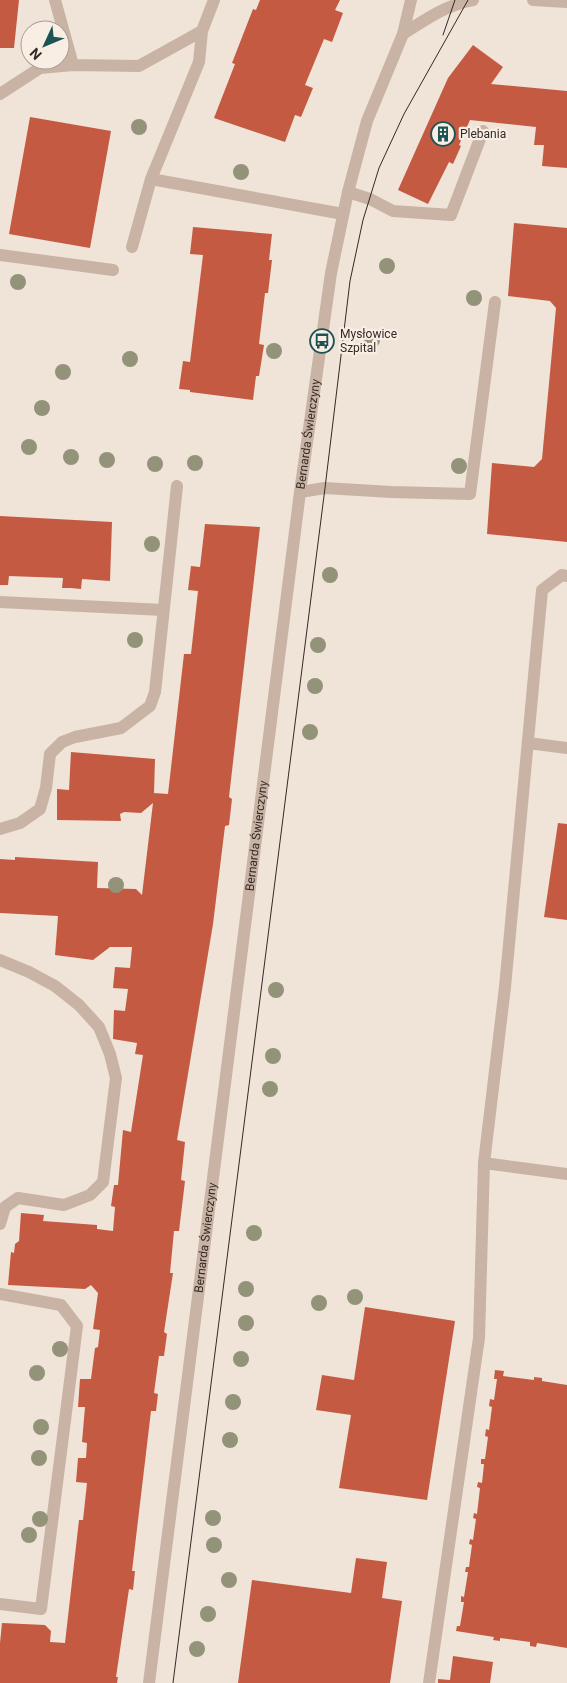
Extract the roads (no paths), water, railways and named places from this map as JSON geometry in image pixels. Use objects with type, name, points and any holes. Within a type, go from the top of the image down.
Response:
[{"type":"street","points":[[55,0],[73,65]]},
{"type":"street","points":[[132,247],[152,179],[199,62],[202,31],[214,0]]},
{"type":"street","name":"Bernarda Świerczyny","points":[[149,1683],[300,492],[331,273],[348,192],[367,121],[403,34],[411,0]]},
{"type":"street","points":[[403,34],[438,11],[474,0]]},
{"type":"street","points":[[533,0],[567,2]]},
{"type":"street","points":[[0,94],[40,68],[73,65],[139,66],[202,31]]},
{"type":"street","points":[[348,192],[370,199],[394,211],[451,215],[483,131]]},
{"type":"street","points":[[152,179],[343,214]]},
{"type":"street","points":[[0,255],[113,270]]},
{"type":"street","points":[[300,492],[325,488],[470,494],[495,302]]},
{"type":"street","points":[[0,829],[20,823],[40,808],[46,788],[50,754],[62,742],[75,737],[121,728],[150,706],[155,692],[177,486]]},
{"type":"street","points":[[429,1683],[479,1338],[484,1163],[505,987],[542,590],[562,575],[567,576]]},
{"type":"street","points":[[0,602],[163,610]]},
{"type":"street","points":[[528,743],[567,748]]},
{"type":"street","points":[[0,960],[55,986],[79,1005],[99,1027],[110,1054],[116,1078],[103,1182],[90,1194],[64,1204],[18,1198],[5,1207],[0,1224]]},
{"type":"street","points":[[484,1163],[567,1174]]},
{"type":"street","points":[[0,1294],[61,1305],[77,1326],[41,1609],[0,1604]]},
{"type":"tram line","points":[[443,35],[455,0]]},
{"type":"tram line","points":[[173,1683],[350,281],[363,220],[379,168],[404,114],[468,0]]},
{"type":"place","name":"Plebania","points":[[443,134]]},
{"type":"place","name":"Mysłowice Szpital","points":[[322,341]]}]
